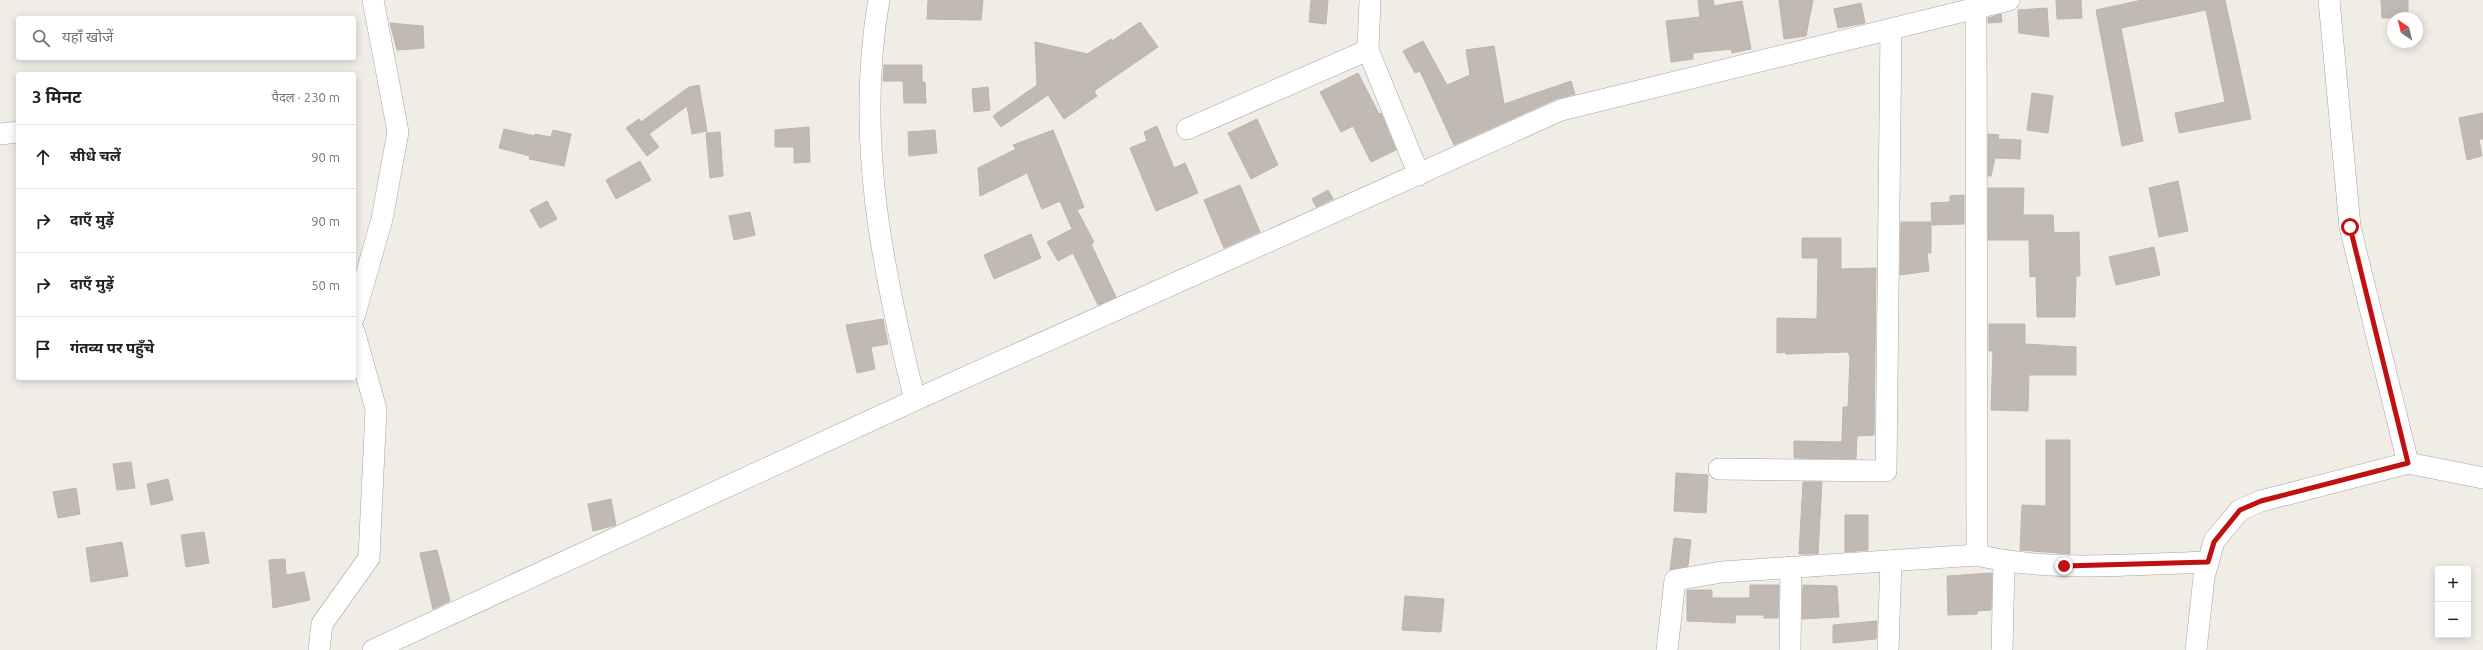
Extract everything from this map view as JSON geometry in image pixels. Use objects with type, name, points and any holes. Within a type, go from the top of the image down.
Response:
[{"type":"street","points":[[356,310],[382,219],[398,132],[373,0]]},
{"type":"street","points":[[879,0],[872,40],[868,103],[871,174],[892,310],[914,400]]},
{"type":"street","points":[[1370,0],[1368,50],[1419,175]]},
{"type":"street","points":[[373,650],[914,400],[1419,175],[1561,110],[2009,0]]},
{"type":"street","points":[[2329,0],[2350,227],[2408,463]]},
{"type":"street","points":[[1976,8],[1977,555]]},
{"type":"street","points":[[1719,469],[1886,471],[1891,29]]},
{"type":"street","points":[[1187,129],[1368,50]]},
{"type":"street","points":[[0,134],[16,132]]},
{"type":"street","points":[[319,650],[322,624],[369,558],[376,409],[356,338]]},
{"type":"street","points":[[2196,650],[2204,577],[2214,542],[2240,510],[2261,501],[2408,463],[2483,478]]},
{"type":"street","points":[[1667,650],[1675,580],[1722,572],[1977,555],[2004,562],[2064,566],[2208,562]]},
{"type":"street","points":[[1888,650],[1892,561]]},
{"type":"street","points":[[2002,650],[2004,562]]},
{"type":"street","points":[[1790,650],[1791,568]]},
{"type":"building","points":[[928,0],[983,0],[981,20],[927,19]]},
{"type":"building","points":[[1311,0],[1328,0],[1326,24],[1309,22]]},
{"type":"building","points":[[1698,0],[1713,0],[1714,6],[1742,1],[1751,49],[1732,53],[1731,49],[1693,53],[1693,59],[1671,62],[1666,21],[1700,17]]},
{"type":"building","points":[[1779,0],[1813,0],[1806,36],[1784,39]]},
{"type":"building","points":[[2056,0],[2081,0],[2082,18],[2057,19]]},
{"type":"building","points":[[2142,0],[2225,0],[2251,119],[2179,133],[2175,113],[2225,102],[2206,10],[2121,28],[2143,141],[2122,146],[2096,10]]},
{"type":"building","points":[[2381,0],[2408,0],[2408,12],[2387,12],[2387,18],[2382,18]]},
{"type":"building","points":[[1861,3],[1865,23],[1838,28],[1834,9]]},
{"type":"building","points":[[2047,8],[2049,37],[2019,33],[2018,10]]},
{"type":"building","points":[[2001,14],[2002,22],[1988,23],[1988,18]]},
{"type":"building","points":[[1140,22],[1158,47],[1094,91],[1097,96],[1064,119],[1048,95],[1001,127],[993,116],[1037,85],[1035,42],[1087,54],[1111,39],[1112,41]]},
{"type":"building","points":[[390,23],[423,26],[424,48],[397,50]]},
{"type":"building","points":[[1423,41],[1447,85],[1470,75],[1466,50],[1494,46],[1504,104],[1571,81],[1575,94],[1556,99],[1454,145],[1420,71],[1415,73],[1403,51]]},
{"type":"building","points":[[884,65],[922,65],[922,82],[925,82],[926,103],[904,103],[903,81],[883,81]]},
{"type":"building","points":[[1358,73],[1379,114],[1381,113],[1396,150],[1371,162],[1353,126],[1341,132],[1320,92]]},
{"type":"building","points":[[699,85],[707,131],[692,134],[687,106],[649,134],[659,147],[647,156],[626,128],[639,119],[641,122],[689,87]]},
{"type":"building","points":[[988,87],[990,110],[974,112],[972,89]]},
{"type":"building","points":[[2032,93],[2053,96],[2048,133],[2027,130]]},
{"type":"building","points":[[2483,113],[2483,139],[2479,139],[2482,156],[2467,160],[2459,118]]},
{"type":"building","points":[[1257,119],[1278,165],[1251,179],[1228,133]]},
{"type":"building","points":[[1157,126],[1174,168],[1185,163],[1198,193],[1156,211],[1130,148],[1147,141],[1144,132]]},
{"type":"building","points":[[809,127],[810,162],[794,163],[794,147],[775,147],[775,130]]},
{"type":"building","points":[[504,129],[535,136],[535,134],[551,137],[553,130],[571,134],[564,166],[529,159],[530,156],[499,148]]},
{"type":"building","points":[[935,130],[937,153],[909,156],[908,132]]},
{"type":"building","points":[[1053,130],[1084,207],[1077,210],[1094,242],[1091,244],[1116,297],[1098,305],[1073,253],[1058,261],[1047,242],[1072,229],[1060,201],[1042,209],[1027,173],[980,196],[978,168],[1016,149],[1013,145]]},
{"type":"building","points":[[720,132],[723,176],[710,178],[706,133]]},
{"type":"building","points":[[1988,134],[1999,135],[1998,139],[2021,140],[2020,159],[1995,158],[1991,176],[1988,176]]},
{"type":"building","points":[[640,161],[651,180],[616,199],[606,180]]},
{"type":"building","points":[[2178,181],[2188,231],[2159,237],[2149,188]]},
{"type":"building","points":[[1240,185],[1260,232],[1224,248],[1204,200]]},
{"type":"building","points":[[1988,188],[2024,188],[2023,215],[2053,215],[2054,233],[2079,232],[2080,276],[2076,276],[2075,317],[2037,317],[2036,276],[2030,277],[2029,240],[1988,240]]},
{"type":"building","points":[[1328,190],[1333,199],[1316,207],[1312,199]]},
{"type":"building","points":[[1964,195],[1964,224],[1932,225],[1931,203],[1950,202],[1950,196]]},
{"type":"building","points":[[547,201],[557,219],[540,228],[530,210]]},
{"type":"building","points":[[750,212],[755,235],[734,240],[729,216]]},
{"type":"building","points":[[1901,222],[1931,222],[1931,253],[1927,253],[1929,271],[1900,275]]},
{"type":"building","points":[[1031,234],[1041,258],[994,279],[984,255]]},
{"type":"building","points":[[1802,238],[1841,238],[1841,269],[1876,268],[1874,435],[1857,436],[1856,459],[1794,458],[1794,441],[1842,442],[1843,407],[1848,407],[1850,357],[1848,352],[1777,353],[1777,318],[1817,319],[1818,258],[1802,258]]},
{"type":"building","points":[[2154,247],[2160,275],[2116,285],[2109,257]]},
{"type":"building","points":[[883,319],[888,344],[871,347],[875,369],[857,373],[846,325]]},
{"type":"building","points":[[1989,324],[2025,324],[2025,344],[2076,347],[2076,375],[2029,375],[2028,411],[1991,410],[1993,351],[1989,351]]},
{"type":"building","points":[[2046,440],[2070,440],[2070,554],[2020,550],[2022,505],[2046,506]]},
{"type":"building","points":[[131,462],[135,488],[117,490],[113,464]]},
{"type":"building","points":[[1676,473],[1708,475],[1706,513],[1674,511]]},
{"type":"building","points":[[168,479],[173,500],[151,505],[147,484]]},
{"type":"building","points":[[1803,482],[1822,482],[1818,554],[1799,554]]},
{"type":"building","points":[[76,488],[80,514],[58,518],[53,492]]},
{"type":"building","points":[[611,499],[616,525],[593,531],[588,504]]},
{"type":"building","points":[[1845,515],[1868,515],[1868,550],[1845,552]]},
{"type":"building","points":[[204,532],[209,563],[186,567],[181,535]]},
{"type":"building","points":[[1674,538],[1691,540],[1688,566],[1670,570]]},
{"type":"building","points":[[122,542],[128,576],[91,582],[86,548]]},
{"type":"building","points":[[437,550],[450,601],[433,609],[420,553]]},
{"type":"building","points":[[285,559],[286,575],[304,572],[310,600],[273,608],[269,560]]},
{"type":"building","points":[[1992,573],[1991,610],[1977,611],[1977,614],[1948,615],[1947,576]]},
{"type":"building","points":[[1750,585],[1779,585],[1778,618],[1764,618],[1764,615],[1736,615],[1735,623],[1687,621],[1687,590],[1712,590],[1712,598],[1750,598]]},
{"type":"building","points":[[1803,585],[1837,586],[1839,617],[1802,619]]},
{"type":"building","points":[[1405,596],[1444,599],[1441,632],[1402,630]]},
{"type":"building","points":[[1877,621],[1876,639],[1833,643],[1833,625]]},
{"type":"route","points":[[2064,566],[2208,562],[2214,542],[2240,510],[2261,501],[2408,463],[2350,227]]}]
